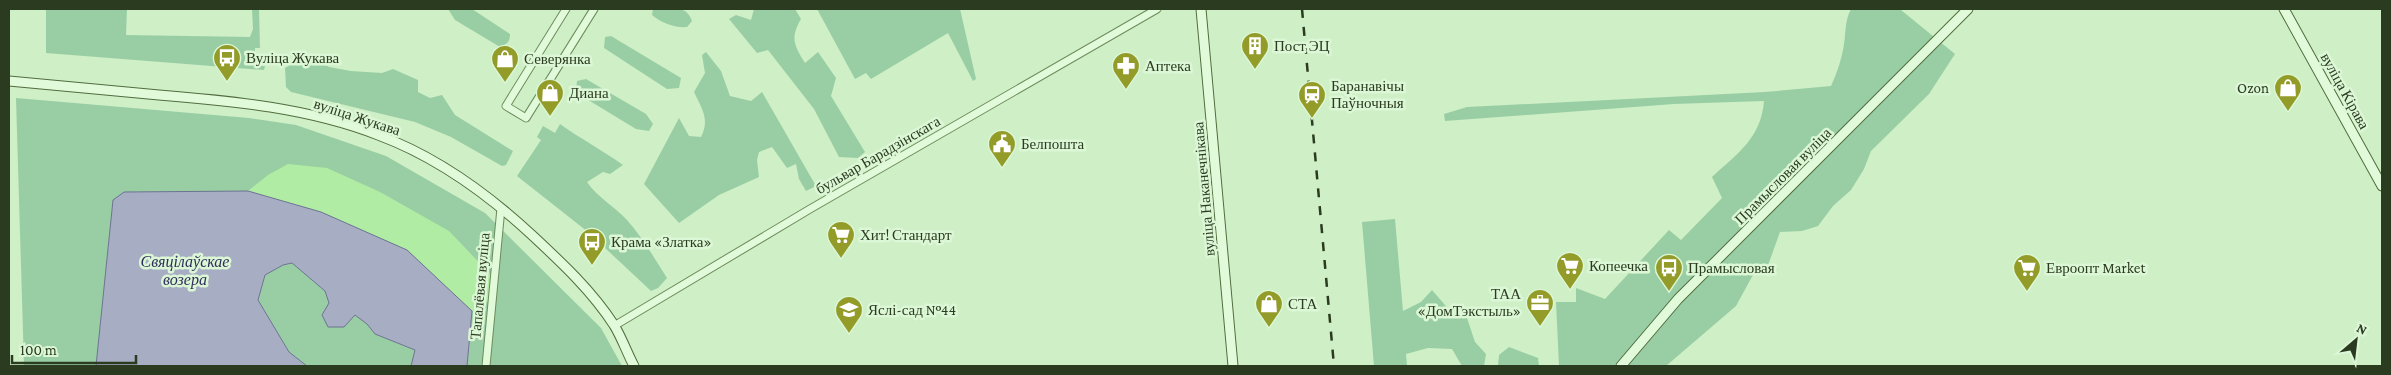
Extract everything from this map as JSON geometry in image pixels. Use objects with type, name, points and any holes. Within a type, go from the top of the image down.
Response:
[{"type":"main road","name":"вуліца Наканечнікава","points":[[1201,9],[1234,366]]},
{"type":"main road","name":"Прамысловая вуліца","points":[[1621,366],[1678,299],[1968,9]]},
{"type":"main road","name":"вуліца Кірава","points":[[2284,9],[2382,186]]},
{"type":"main road","name":"вуліца Жукава","points":[[9,81],[223,100],[327,119],[379,135],[414,151],[501,208],[565,266],[591,294],[614,326],[634,366]]},
{"type":"street","points":[[566,9],[506,106],[526,118],[594,9]]},
{"type":"street","name":"бульвар Барадзінскага","points":[[614,326],[1157,9]]},
{"type":"street","name":"Тапалёвая вуліца","points":[[486,366],[501,208]]},
{"type":"shaded area","points":[[46,9],[127,9],[126,35],[250,37],[253,29],[252,9],[259,9],[260,48],[255,48],[255,66],[265,66],[264,70],[46,53]]},
{"type":"shaded area","points":[[448,9],[472,9],[510,34],[509,41],[500,47],[455,20]]},
{"type":"shaded area","points":[[653,9],[681,9],[689,15],[692,21],[687,27],[668,24],[652,15]]},
{"type":"shaded area","points":[[754,9],[795,9],[801,19],[795,31],[798,51],[805,63],[818,52],[836,78],[831,96],[865,152],[858,158],[839,157],[814,109],[768,50],[757,53],[729,19],[736,15],[751,20]]},
{"type":"shaded area","points":[[817,9],[960,9],[976,79],[973,81],[948,33],[871,79],[866,73],[855,79]]},
{"type":"shaded area","points":[[1851,9],[1901,10],[1955,54],[1929,94],[1871,151],[1864,169],[1851,190],[1833,206],[1818,226],[1802,231],[1780,232],[1767,268],[1754,273],[1736,306],[1666,366],[1559,366],[1556,302],[1576,302],[1576,288],[1605,299],[1669,230],[1681,240],[1722,198],[1712,177],[1747,144],[1758,125],[1764,101],[1674,104],[1445,121],[1444,114],[1467,107],[1765,92],[1831,86],[1841,60],[1847,21]]},
{"type":"shaded area","points":[[611,36],[681,78],[679,88],[667,89],[604,48],[605,37]]},
{"type":"shaded area","points":[[706,52],[721,71],[730,96],[751,101],[762,92],[816,186],[806,191],[799,179],[796,164],[787,168],[772,147],[759,152],[757,160],[759,177],[719,195],[679,223],[644,184],[679,118],[689,136],[701,137],[704,131],[704,114],[694,92],[705,73],[702,55]]},
{"type":"shaded area","points":[[316,56],[329,67],[382,73],[393,69],[418,80],[418,92],[430,98],[442,95],[455,115],[513,151],[506,165],[502,166],[451,137],[415,122],[291,92],[286,87],[285,68],[300,59]]},
{"type":"shaded area","points":[[586,79],[646,114],[653,124],[649,131],[636,129],[580,95],[576,90],[577,81]]},
{"type":"shaded area","points":[[16,98],[249,118],[296,125],[386,156],[485,213],[601,328],[622,366],[467,366],[472,311],[113,201],[96,366],[24,366]]},
{"type":"shaded area","points":[[560,124],[623,165],[610,174],[603,172],[587,182],[596,193],[627,220],[648,248],[667,278],[658,288],[651,291],[588,232],[517,176],[541,140],[537,137],[543,126],[555,133]]},
{"type":"shaded area","points":[[1395,219],[1403,311],[1421,302],[1432,290],[1451,312],[1467,318],[1475,342],[1486,354],[1484,366],[1462,366],[1452,349],[1428,348],[1406,354],[1407,366],[1374,366],[1362,222]]},
{"type":"shaded area","points":[[292,263],[325,291],[329,303],[355,315],[367,324],[375,334],[415,350],[411,366],[307,366],[289,352],[258,300],[265,275],[283,265]]},
{"type":"shaded area","points":[[1509,347],[1538,358],[1539,366],[1498,366],[1499,355]]},
{"type":"sand","points":[[288,164],[327,168],[380,192],[449,231],[492,276],[489,301],[472,311],[407,250],[248,191],[268,175]]},
{"type":"water","name":"Свяцілаўскае возера","points":[[248,191],[321,212],[407,250],[472,311],[467,366],[411,366],[415,350],[375,334],[367,324],[355,315],[344,327],[328,327],[322,315],[329,303],[325,291],[292,263],[283,265],[265,275],[258,300],[289,352],[307,366],[96,366],[113,200],[124,192]]},
{"type":"railway","points":[[1302,9],[1334,366]]},
{"type":"place","name":"Пост ЭЦ","points":[[1255,70]]},
{"type":"place","name":"Вуліца Жукава","points":[[227,82]]},
{"type":"place","name":"Северянка","points":[[505,83]]},
{"type":"place","name":"Аптека","points":[[1126,90]]},
{"type":"place","name":"Ozon","points":[[2288,112]]},
{"type":"place","name":"Диана","points":[[550,117]]},
{"type":"place","name":"Баранавічы Паўночныя","points":[[1312,119]]},
{"type":"place","name":"Белпошта","points":[[1002,168]]},
{"type":"place","name":"Хит! Стандарт","points":[[841,259]]},
{"type":"place","name":"Крама «Златка»","points":[[592,266]]},
{"type":"place","name":"Копеечка","points":[[1570,290]]},
{"type":"place","name":"Прамысловая","points":[[1669,292]]},
{"type":"place","name":"Евроопт Market","points":[[2027,292]]},
{"type":"place","name":"ТАА «ДомТэкстыль»","points":[[1540,327]]},
{"type":"place","name":"СТА","points":[[1269,328]]},
{"type":"place","name":"Яслі-сад №44","points":[[849,334]]}]
